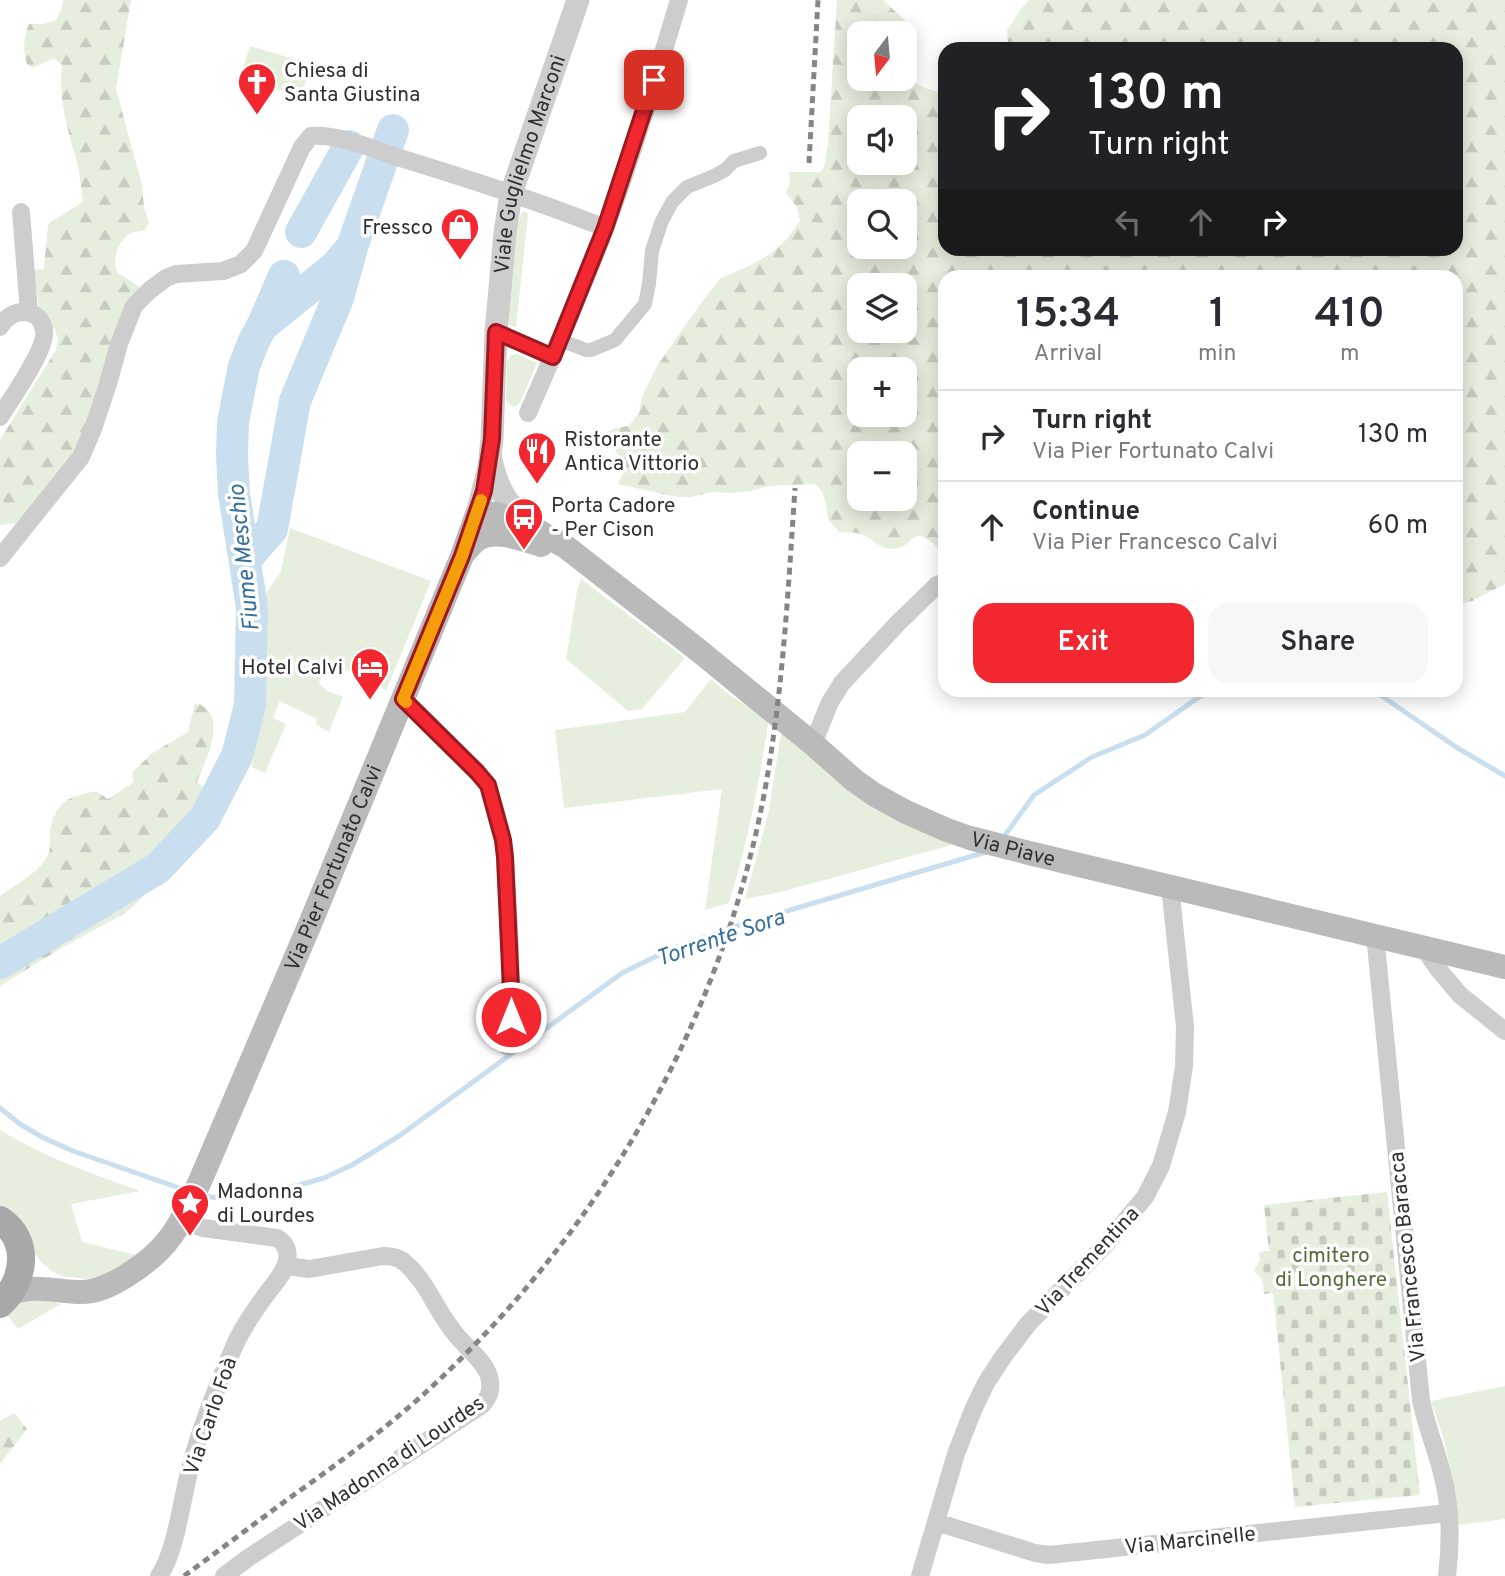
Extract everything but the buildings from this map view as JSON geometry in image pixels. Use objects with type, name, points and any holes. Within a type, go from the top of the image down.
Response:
[{"type":"main road","name":"Via Piave","points":[[477,514],[497,514],[538,531],[566,547],[698,650],[855,781],[924,821],[970,838],[1029,853],[1505,967]]},
{"type":"main road","name":"Via Pier Fortunato Calvi","points":[[6,1298],[24,1288],[82,1292],[106,1287],[153,1258],[184,1215],[310,924],[477,514]]},
{"type":"main road","points":[[462,556],[475,541],[485,536],[513,537]]},
{"type":"main road","name":"Via Piave","points":[[513,537],[554,550],[595,571]]},
{"type":"main road","points":[[0,1220],[15,1236],[21,1252],[36,1272],[70,1291]]},
{"type":"main road","points":[[6,1298],[18,1280],[22,1267],[21,1252]]},
{"type":"street","name":"Viale Guglielmo Marconi","points":[[490,454],[503,242],[511,194],[578,0]]},
{"type":"street","points":[[528,412],[605,228],[640,127],[679,0]]},
{"type":"street","points":[[0,558],[81,457],[134,306],[158,284],[176,274],[223,271],[241,264],[254,251],[302,147],[311,136],[325,135],[393,155],[605,228]]},
{"type":"street","points":[[560,340],[586,350],[615,340],[645,304],[652,251],[661,223],[672,202],[687,187],[725,170],[734,161],[760,153]]},
{"type":"street","points":[[21,212],[29,312]]},
{"type":"street","points":[[0,327],[2,322],[15,312],[29,312],[38,318],[45,331],[41,350],[0,417]]},
{"type":"street","points":[[496,332],[553,357]]},
{"type":"street","points":[[477,514],[490,454]]},
{"type":"street","points":[[490,454],[496,480],[504,498],[538,531]]},
{"type":"street","name":"Via Piave","points":[[477,514],[513,537]]},
{"type":"street","points":[[813,744],[830,702],[842,683],[938,585]]},
{"type":"street","points":[[403,699],[488,785],[505,857],[511,990],[507,1046]]},
{"type":"street","name":"Via Trementina","points":[[920,1576],[956,1454],[986,1383],[1028,1324],[1105,1245],[1145,1197],[1161,1166],[1177,1112],[1184,1066],[1185,1027],[1170,886]]},
{"type":"street","name":"Via Francesco Baracca","points":[[1375,935],[1420,1392],[1425,1420],[1442,1474],[1448,1513],[1450,1531],[1447,1576]]},
{"type":"street","points":[[1423,947],[1460,995],[1505,1031]]},
{"type":"street","points":[[184,1215],[202,1228],[276,1238],[288,1251],[285,1266]]},
{"type":"street","name":"Via Madonna di Lourdes","points":[[224,1576],[489,1398],[491,1387],[487,1370],[447,1325],[428,1291],[401,1259],[383,1256],[309,1269],[285,1266]]},
{"type":"street","name":"Via Carlo Foà","points":[[159,1576],[170,1553],[201,1428],[235,1343],[285,1266]]},
{"type":"street","name":"Via Marcinelle","points":[[936,1522],[1049,1555],[1448,1513]]},
{"type":"green space","points":[[63,0],[131,0],[116,89],[142,185],[144,208],[149,222],[145,230],[124,238],[116,252],[117,272],[141,288],[79,453],[38,503],[16,523],[0,525],[0,440],[56,350],[58,340],[55,329],[40,316],[34,270],[44,269],[48,224],[83,202],[62,101],[62,65],[54,58],[32,68],[27,64],[25,55],[29,24],[56,20]]},
{"type":"green space","points":[[837,0],[883,0],[906,21],[847,21],[847,91],[917,91],[917,84],[938,92],[938,256],[1463,256],[1463,42],[1008,42],[1007,31],[1029,0],[1505,0],[1505,584],[1463,603],[1463,270],[938,270],[938,548],[917,536],[899,548],[891,549],[861,534],[839,532],[828,519],[822,491],[814,484],[769,486],[751,491],[711,492],[681,497],[618,484],[623,473],[619,456],[604,434],[615,428],[628,426],[639,413],[642,397],[657,366],[721,278],[770,254],[787,239],[800,221],[797,207],[786,193],[790,183],[789,172],[821,172],[828,143]]},
{"type":"green space","points":[[250,46],[311,64],[301,96],[240,78]]},
{"type":"green space","points":[[522,211],[528,216],[514,327],[508,324],[513,239]]},
{"type":"green space","points":[[517,354],[537,363],[520,403],[514,407],[506,400],[507,361],[511,355]]},
{"type":"green space","points":[[290,528],[431,581],[386,691],[368,674],[366,678],[336,666],[332,675],[322,676],[319,682],[323,688],[343,697],[329,732],[316,725],[317,719],[280,701],[273,718],[286,724],[265,773],[252,767],[264,663],[262,600],[281,571]]},
{"type":"green space","points":[[581,579],[685,658],[642,709],[628,711],[566,659]]},
{"type":"green space","points":[[711,679],[732,697],[769,717],[753,810],[729,903],[705,910],[722,789],[564,808],[555,730],[685,712]]},
{"type":"green space","points":[[195,703],[206,708],[212,716],[214,726],[209,750],[197,782],[214,795],[175,859],[136,904],[122,915],[0,986],[0,896],[32,874],[48,855],[51,826],[58,809],[71,798],[88,793],[97,792],[108,799],[134,782],[132,773],[151,754],[188,732]]},
{"type":"green space","points":[[782,728],[955,844],[781,892],[745,899],[768,815]]},
{"type":"green space","points":[[0,1130],[51,1157],[140,1191],[71,1204],[82,1242],[137,1255],[103,1276],[91,1279],[66,1277],[53,1272],[42,1263],[0,1210]]},
{"type":"green space","name":"cimitero di Longhere","points":[[1387,1192],[1420,1495],[1295,1507],[1273,1293],[1264,1294],[1262,1279],[1254,1270],[1260,1260],[1259,1252],[1269,1251],[1264,1205]]},
{"type":"green space","points":[[39,1298],[61,1304],[18,1329],[8,1316],[11,1305]]},
{"type":"green space","points":[[1505,1386],[1505,1519],[1458,1525],[1453,1480],[1431,1401]]},
{"type":"green space","points":[[14,1413],[27,1429],[0,1464],[0,1421]]},
{"type":"waterway","name":"Fiume Meschio","points":[[0,963],[158,868],[205,818],[237,756],[250,705],[252,607],[234,494],[232,455],[233,422],[244,366],[262,326],[335,267],[352,247],[393,130]]},
{"type":"waterway","points":[[301,232],[349,146]]},
{"type":"waterway","points":[[245,560],[272,529],[295,401],[338,298],[351,252]]},
{"type":"waterway","points":[[264,322],[284,276]]},
{"type":"waterway","name":"Torrente Sora","points":[[1003,838],[1034,795],[1092,757],[1145,735],[1199,697]]},
{"type":"waterway","name":"Torrente Sora","points":[[1383,697],[1456,747],[1505,776]]},
{"type":"waterway","name":"Torrente Sora","points":[[201,1195],[217,1198],[267,1194],[324,1178],[352,1165],[399,1136],[622,973],[671,949],[740,925],[986,852]]},
{"type":"waterway","name":"Torrente Sora","points":[[0,1108],[42,1137],[73,1151],[188,1191]]},
{"type":"railway","points":[[809,163],[818,0]]},
{"type":"railway","points":[[184,1576],[345,1458],[425,1393],[487,1331],[545,1265],[597,1195],[643,1121],[683,1044],[717,964],[744,881],[764,795],[776,718],[795,488]]},
{"type":"slow traffic","points":[[406,702],[403,699],[462,556],[481,500]]},
{"type":"place","name":"Chiesa di Santa Giustina","points":[[257,116]]},
{"type":"place","name":"Fressco","points":[[460,261]]},
{"type":"place","name":"Ristorante Antica Vittorio","points":[[537,485]]},
{"type":"place","name":"Porta Cadore - Per Cison","points":[[524,551]]},
{"type":"place","name":"Hotel Calvi","points":[[370,701]]},
{"type":"place","name":"Madonna di Lourdes","points":[[190,1237]]},
{"type":"route","points":[[511,1017],[505,857],[488,785],[403,699],[462,556],[484,491],[492,439],[496,332],[553,357],[605,228],[654,80]]}]
